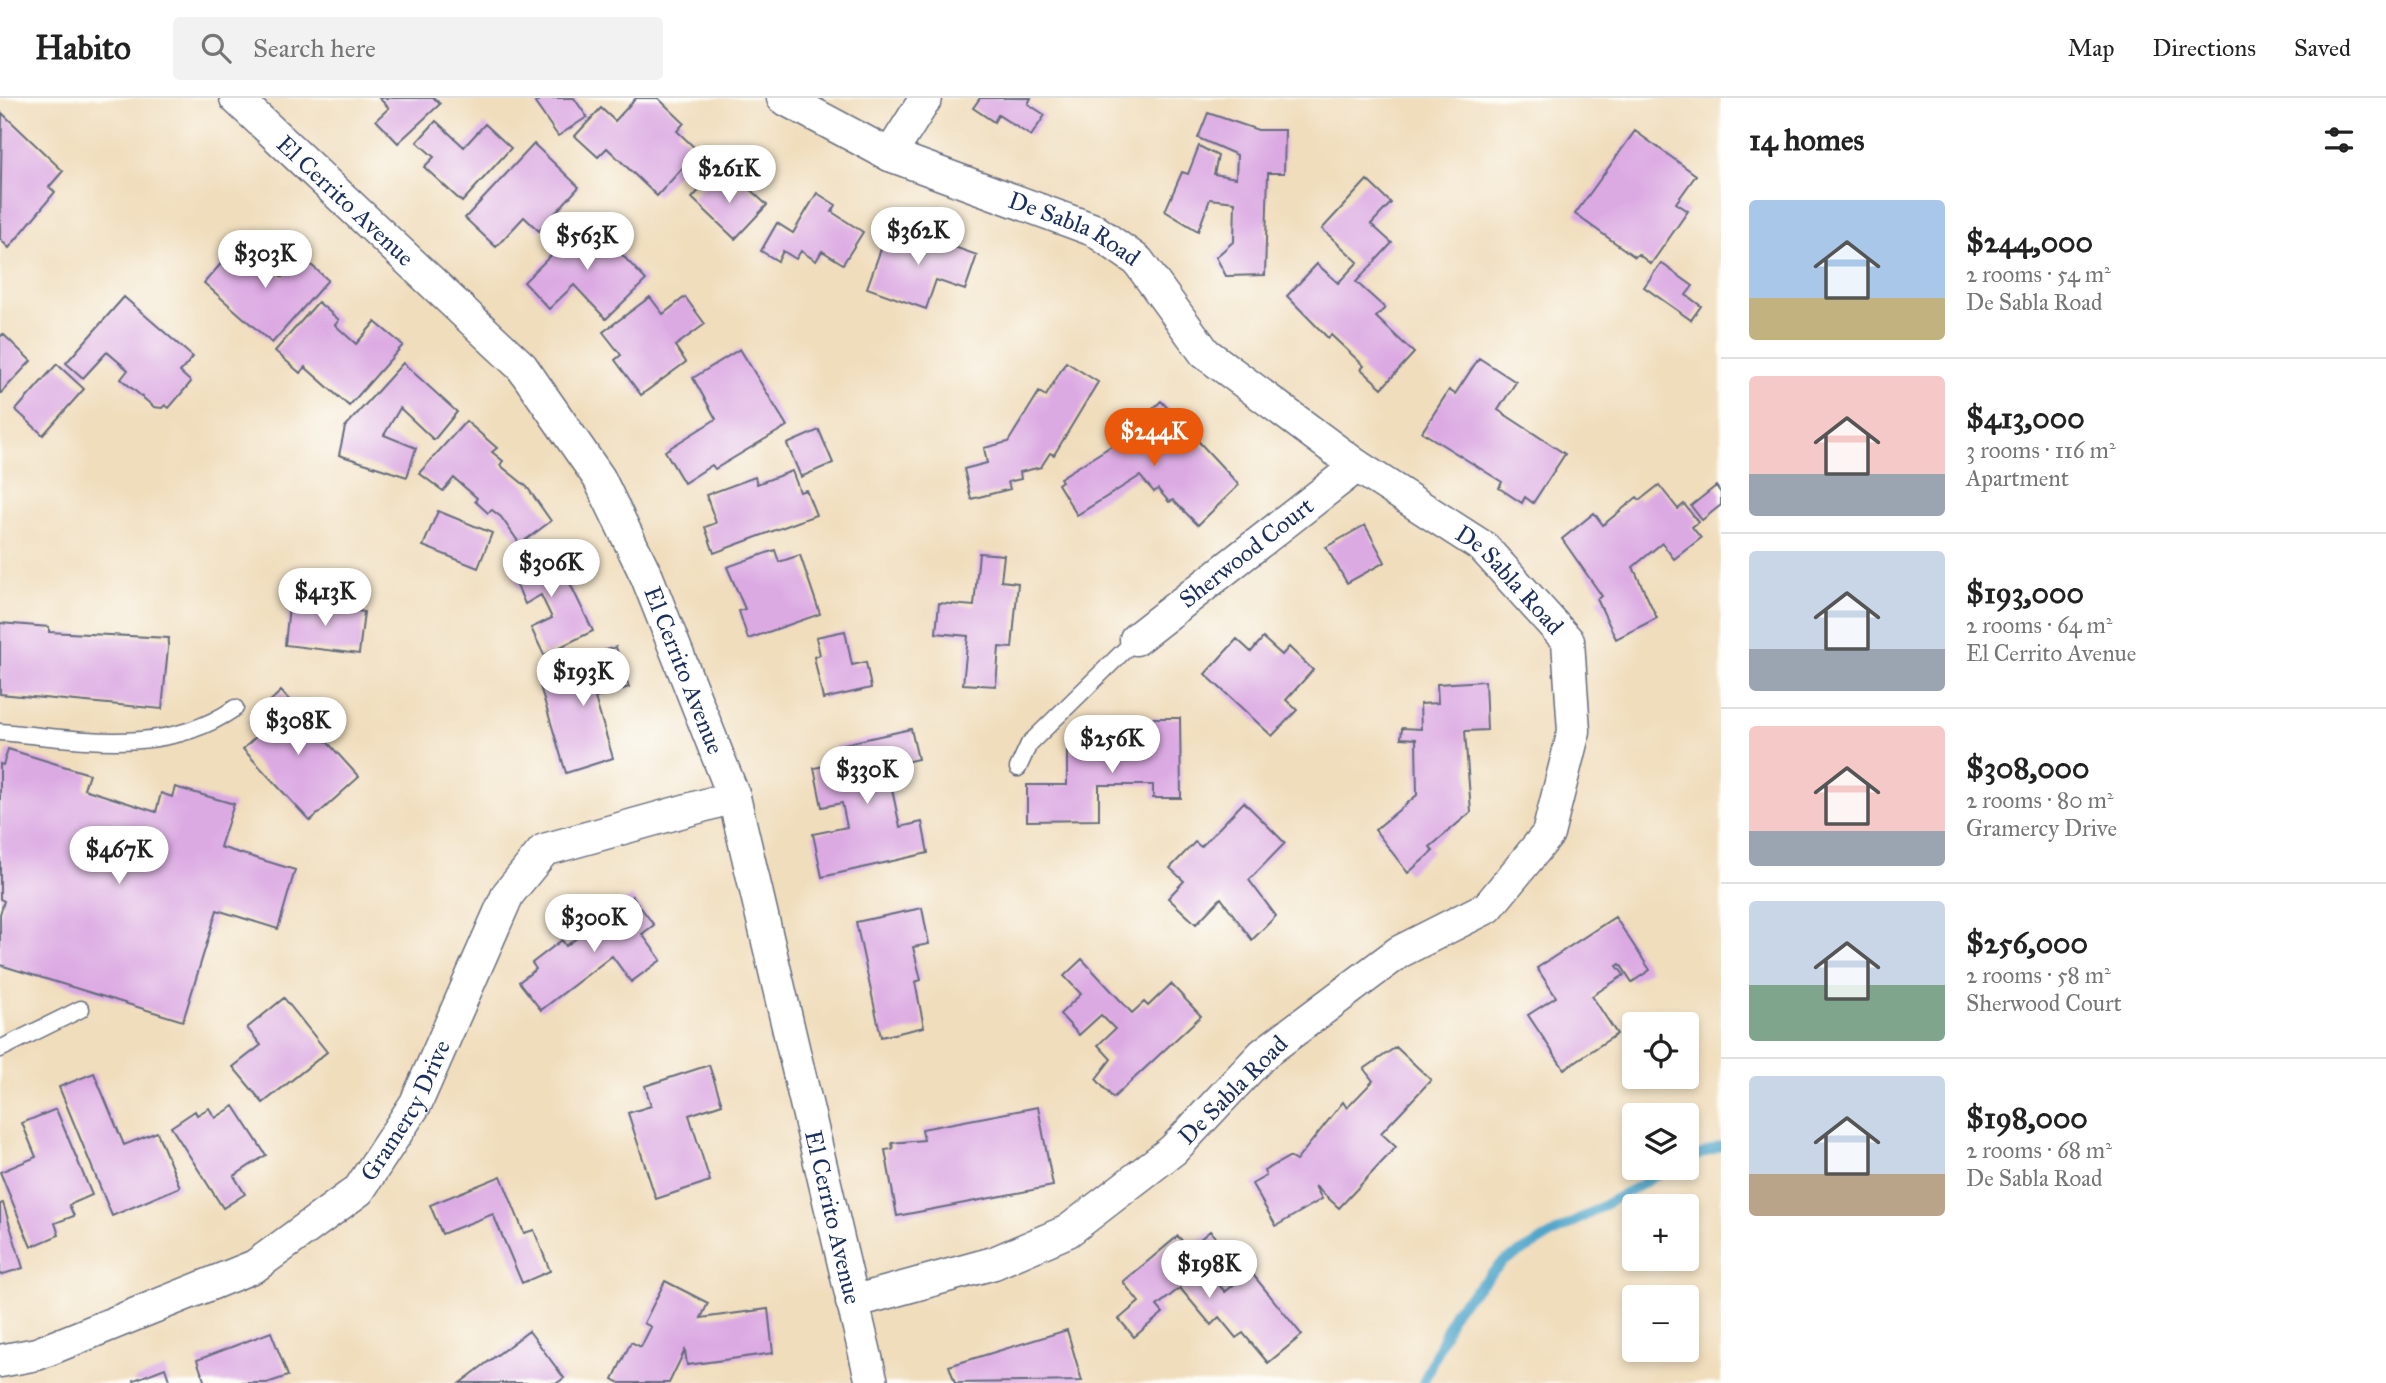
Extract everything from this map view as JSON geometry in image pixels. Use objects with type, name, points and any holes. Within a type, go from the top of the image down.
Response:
[{"type":"street","name":"El Cerrito Avenue","points":[[236,98],[522,367],[599,478],[647,577],[734,797],[872,1383]]},
{"type":"street","name":"De Sabla Road","points":[[783,98],[890,155],[1094,230],[1138,261],[1205,353],[1357,466],[1483,547],[1568,641],[1574,731],[1548,834],[1488,908],[1399,952],[1263,1054],[1173,1150],[1068,1231],[995,1263],[852,1302]]},
{"type":"street","points":[[890,155],[926,98]]},
{"type":"street","name":"Sherwood Court","points":[[1136,639],[1357,466]]},
{"type":"street","name":"Gramercy Drive","points":[[0,1361],[37,1354],[255,1266],[359,1190],[416,1103],[508,894],[544,850],[734,797]]},
{"type":"lane","points":[[1018,768],[1029,744],[1136,639]]},
{"type":"lane","points":[[0,732],[124,743],[174,737],[217,720],[235,708]]},
{"type":"lane","points":[[0,1049],[81,1009]]},
{"type":"building","points":[[379,98],[434,98],[440,104],[398,143],[376,120],[389,108]]},
{"type":"building","points":[[542,98],[574,98],[587,117],[558,136],[535,103]]},
{"type":"building","points":[[636,98],[658,98],[684,123],[677,131],[698,151],[657,196],[607,148],[598,157],[575,136],[601,108],[615,121]]},
{"type":"building","points":[[980,98],[1031,98],[1028,104],[1045,115],[1031,136],[998,115],[994,122],[973,108]]},
{"type":"building","points":[[2,113],[63,171],[49,187],[55,192],[9,248],[0,239]]},
{"type":"building","points":[[1208,113],[1258,130],[1285,130],[1284,173],[1268,173],[1265,275],[1226,276],[1216,257],[1234,241],[1235,202],[1210,199],[1198,231],[1165,211],[1182,172],[1188,174],[1199,146],[1218,156],[1214,174],[1236,178],[1237,155],[1198,138]]},
{"type":"building","points":[[436,121],[464,147],[485,124],[511,148],[462,202],[424,167],[434,157],[417,142]]},
{"type":"building","points":[[1635,131],[1696,175],[1676,203],[1688,211],[1651,264],[1638,254],[1635,257],[1575,214]]},
{"type":"building","points":[[534,144],[579,187],[539,231],[524,217],[496,247],[465,218]]},
{"type":"building","points":[[716,172],[737,192],[744,184],[767,205],[735,239],[692,198]]},
{"type":"building","points":[[1367,180],[1391,203],[1371,224],[1392,243],[1356,282],[1385,308],[1376,317],[1414,353],[1382,388],[1361,369],[1364,366],[1331,335],[1328,338],[1287,296],[1317,264],[1338,283],[1358,262],[1322,229]]},
{"type":"building","points":[[817,193],[836,205],[832,212],[863,232],[843,264],[822,251],[816,261],[801,251],[796,259],[783,251],[778,261],[761,251],[777,223],[793,233]]},
{"type":"building","points":[[588,219],[646,280],[606,319],[574,285],[549,309],[524,282]]},
{"type":"building","points":[[890,224],[977,255],[965,290],[936,280],[926,309],[867,288]]},
{"type":"building","points":[[241,241],[282,277],[301,256],[328,280],[272,343],[204,283]]},
{"type":"building","points":[[1661,263],[1693,286],[1686,295],[1701,306],[1691,320],[1644,287]]},
{"type":"building","points":[[124,297],[193,357],[180,372],[191,382],[169,408],[165,405],[162,408],[154,407],[121,379],[128,370],[107,352],[83,378],[66,363]]},
{"type":"building","points":[[650,297],[663,314],[685,297],[705,324],[675,346],[686,362],[641,395],[615,360],[621,355],[603,332]]},
{"type":"building","points":[[318,302],[339,320],[335,325],[356,344],[375,322],[403,345],[349,406],[305,367],[300,373],[275,351]]},
{"type":"building","points":[[3,334],[31,361],[0,394],[0,337]]},
{"type":"building","points":[[740,349],[787,426],[715,469],[712,465],[684,483],[665,451],[716,419],[693,378]]},
{"type":"building","points":[[1479,358],[1516,382],[1498,410],[1565,454],[1533,503],[1525,497],[1522,503],[1499,488],[1502,482],[1422,432],[1449,390],[1455,394]]},
{"type":"building","points":[[1066,362],[1098,382],[1054,455],[1050,453],[1041,467],[1020,472],[1021,479],[1008,482],[1010,489],[971,499],[964,469],[987,463],[984,448],[1008,442],[1039,392],[1046,396]]},
{"type":"building","points":[[403,363],[457,412],[434,440],[400,408],[384,435],[416,448],[407,477],[339,455],[345,427]]},
{"type":"building","points":[[57,364],[84,389],[43,435],[16,410]]},
{"type":"building","points":[[1161,401],[1239,485],[1198,525],[1173,500],[1169,502],[1158,489],[1154,492],[1140,476],[1077,515],[1058,484],[1062,481],[1060,478],[1121,440]]},
{"type":"building","points":[[466,421],[497,448],[492,452],[503,461],[500,465],[527,487],[551,521],[520,544],[501,517],[492,510],[488,513],[475,501],[477,498],[454,478],[443,491],[419,473]]},
{"type":"building","points":[[819,430],[833,463],[801,477],[787,444]]},
{"type":"building","points":[[792,471],[800,492],[806,490],[816,515],[714,553],[705,527],[716,523],[706,495],[755,477],[757,484]]},
{"type":"building","points":[[1659,485],[1678,509],[1684,504],[1698,522],[1692,527],[1701,538],[1674,559],[1662,543],[1633,567],[1657,618],[1616,639],[1597,599],[1602,596],[1562,539],[1594,513],[1603,525],[1637,497],[1640,500]]},
{"type":"building","points":[[1716,486],[1721,493],[1721,505],[1702,520],[1691,506]]},
{"type":"building","points":[[438,511],[492,533],[478,568],[423,546]]},
{"type":"building","points":[[1365,525],[1385,562],[1347,583],[1326,547]]},
{"type":"building","points":[[551,544],[593,631],[544,655],[531,628],[552,618],[541,595],[525,604],[508,564]]},
{"type":"building","points":[[775,550],[779,562],[800,555],[820,614],[748,639],[739,611],[745,609],[727,567]]},
{"type":"building","points":[[979,553],[1004,555],[1001,581],[1018,583],[1012,648],[999,647],[996,686],[963,684],[968,636],[936,633],[939,603],[974,606]]},
{"type":"building","points":[[322,600],[340,602],[347,609],[364,612],[359,654],[285,645],[289,606],[321,610]]},
{"type":"building","points":[[0,623],[49,627],[49,632],[169,638],[162,709],[0,694]]},
{"type":"building","points":[[845,631],[852,665],[866,662],[871,688],[823,699],[814,657],[820,655],[816,637]]},
{"type":"building","points":[[1263,638],[1282,655],[1289,647],[1313,670],[1286,700],[1297,710],[1272,736],[1205,674],[1237,639],[1251,652]]},
{"type":"building","points":[[616,647],[629,687],[595,698],[613,758],[566,773],[539,683],[576,672],[572,661]]},
{"type":"building","points":[[1485,681],[1487,730],[1465,731],[1471,812],[1430,847],[1433,851],[1408,873],[1375,830],[1417,795],[1416,739],[1401,738],[1402,728],[1421,729],[1420,704],[1438,703],[1437,684]]},
{"type":"building","points":[[281,691],[359,777],[310,821],[243,749],[259,734],[248,722]]},
{"type":"building","points":[[1151,718],[1180,718],[1181,798],[1153,798],[1153,785],[1099,785],[1099,820],[1027,821],[1027,785],[1067,785],[1067,751],[1095,750],[1095,742],[1151,742]]},
{"type":"building","points":[[911,729],[918,759],[887,766],[900,827],[922,822],[928,853],[822,877],[813,834],[847,827],[842,803],[822,807],[814,768],[839,763],[835,746]]},
{"type":"building","points":[[8,749],[89,774],[84,789],[156,812],[161,793],[172,797],[175,787],[234,804],[220,847],[295,870],[278,929],[217,910],[183,1021],[0,965],[0,914],[4,901],[0,899],[0,764],[3,765]]},
{"type":"building","points":[[1244,802],[1285,843],[1249,880],[1276,916],[1252,940],[1221,898],[1196,924],[1168,898],[1184,881],[1170,868],[1195,842],[1201,847]]},
{"type":"building","points":[[632,896],[654,925],[642,934],[661,960],[631,982],[612,956],[541,1010],[519,982],[536,969],[532,963],[562,940],[566,946]]},
{"type":"building","points":[[922,908],[929,944],[913,947],[921,980],[915,982],[924,1027],[881,1037],[856,922]]},
{"type":"building","points":[[1615,917],[1650,970],[1632,982],[1620,964],[1617,966],[1624,975],[1592,996],[1617,1034],[1564,1069],[1528,1015],[1556,997],[1537,968]]},
{"type":"building","points":[[1082,959],[1132,1013],[1144,1002],[1148,1006],[1171,984],[1201,1016],[1113,1098],[1096,1079],[1111,1059],[1098,1045],[1115,1029],[1101,1015],[1079,1035],[1060,1014],[1081,994],[1064,976]]},
{"type":"building","points":[[284,998],[327,1052],[263,1103],[233,1067],[261,1045],[247,1028]]},
{"type":"building","points":[[1396,1047],[1431,1080],[1381,1133],[1396,1147],[1339,1208],[1315,1186],[1322,1199],[1276,1226],[1252,1184],[1266,1176],[1264,1171],[1289,1157],[1296,1161],[1343,1102],[1347,1108],[1373,1081],[1364,1069]]},
{"type":"building","points":[[709,1065],[722,1104],[689,1115],[710,1181],[656,1199],[628,1113],[651,1106],[645,1086]]},
{"type":"building","points":[[94,1073],[124,1145],[157,1132],[180,1187],[112,1216],[59,1087]]},
{"type":"building","points":[[234,1106],[266,1155],[234,1176],[245,1194],[223,1208],[171,1127],[195,1111],[197,1115],[209,1108],[215,1118]]},
{"type":"building","points":[[1038,1107],[1053,1186],[897,1216],[885,1150],[893,1149],[892,1143],[924,1140],[922,1129]]},
{"type":"building","points":[[56,1109],[92,1195],[69,1205],[74,1216],[55,1223],[59,1235],[31,1247],[0,1172],[36,1157],[22,1123]]},
{"type":"building","points":[[501,1176],[524,1233],[534,1230],[550,1271],[522,1283],[493,1214],[442,1234],[430,1205]]},
{"type":"building","points":[[3,1203],[23,1268],[0,1275],[0,1204]]},
{"type":"building","points":[[1210,1231],[1236,1261],[1219,1275],[1193,1245]]},
{"type":"building","points":[[1178,1236],[1225,1292],[1250,1271],[1302,1335],[1268,1363],[1243,1333],[1236,1338],[1219,1317],[1211,1325],[1180,1288],[1157,1306],[1163,1313],[1134,1337],[1119,1319],[1139,1302],[1123,1282]]},
{"type":"building","points":[[665,1281],[708,1303],[701,1318],[768,1309],[773,1353],[687,1365],[685,1350],[669,1383],[620,1383],[613,1379],[631,1342],[641,1347],[651,1327],[644,1323]]},
{"type":"building","points":[[1067,1330],[1082,1381],[955,1383],[949,1366]]},
{"type":"building","points":[[529,1331],[564,1378],[557,1383],[460,1383]]},
{"type":"building","points":[[271,1332],[288,1376],[267,1383],[205,1383],[197,1360]]},
{"type":"building","points":[[165,1368],[170,1383],[135,1383],[134,1380]]},
{"type":"waterway","points":[[1699,1155],[1721,1146]]},
{"type":"waterway","points":[[1423,1383],[1455,1310],[1503,1262],[1649,1180]]}]
